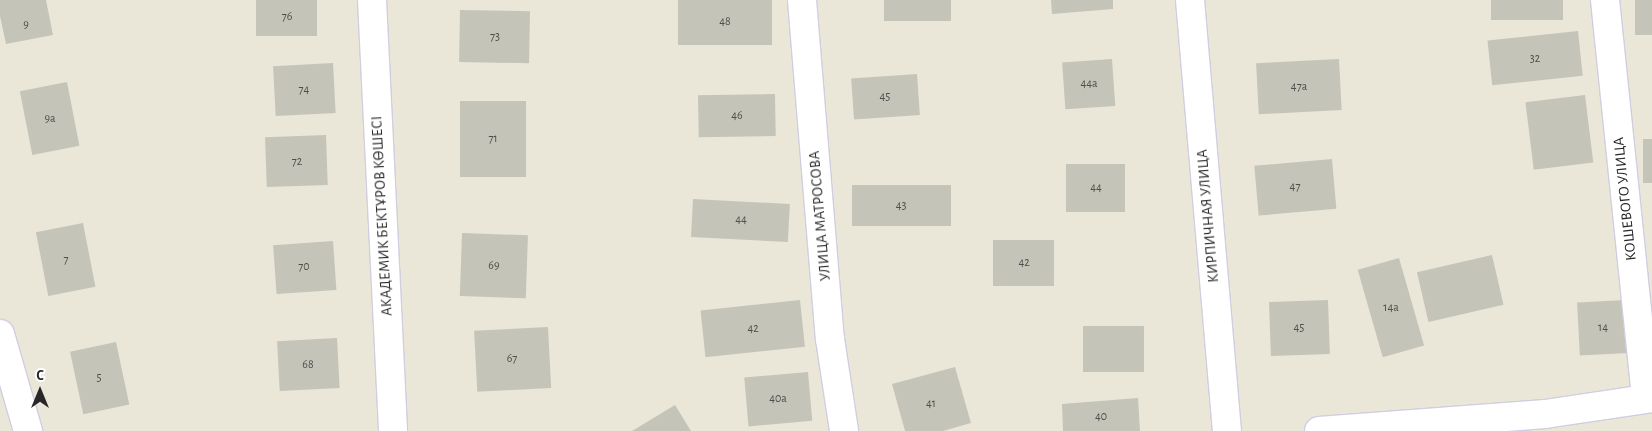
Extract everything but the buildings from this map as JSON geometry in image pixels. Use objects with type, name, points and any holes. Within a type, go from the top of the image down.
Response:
[{"type":"street","name":"АКАДЕМИК БЕКТҰРОВ КӨШЕСІ","points":[[372,0],[393,431]]},
{"type":"street","name":"УЛИЦА МАТРОСОВА","points":[[802,0],[830,340],[844,431]]},
{"type":"street","name":"КИРПИЧНАЯ УЛИЦА","points":[[1190,0],[1226,431]]},
{"type":"street","name":"КОШЕВОГО УЛИЦА","points":[[1605,0],[1649,398]]},
{"type":"street","points":[[0,334],[28,431]]},
{"type":"street","points":[[1319,431],[1548,422],[1649,398]]}]
